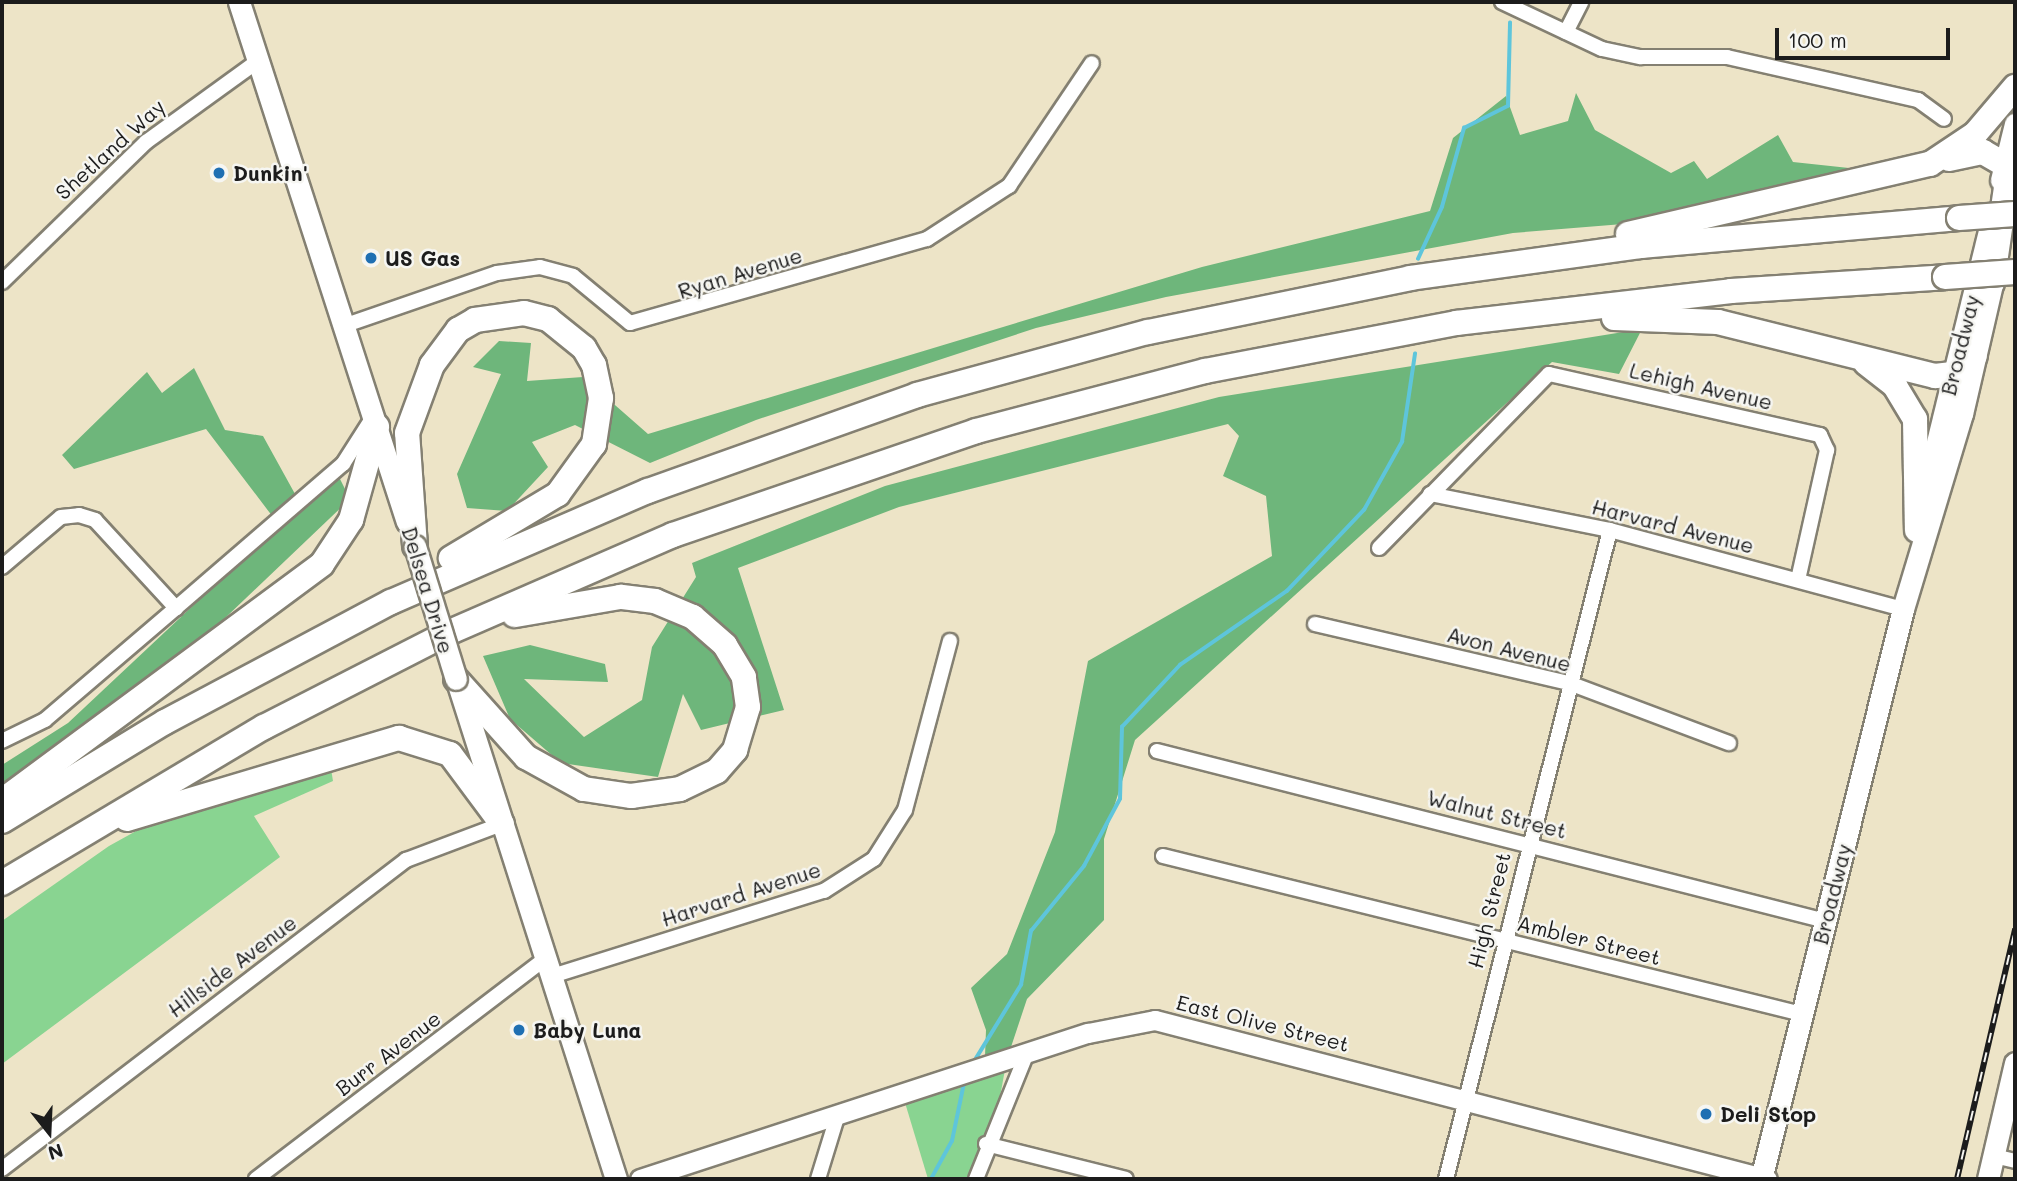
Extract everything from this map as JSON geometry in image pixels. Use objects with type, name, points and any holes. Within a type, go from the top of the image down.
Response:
[{"type":"highway","points":[[1930,164],[1975,134],[2015,87]]},
{"type":"highway","points":[[2,821],[165,722],[391,602],[648,491],[917,395],[1148,332],[1762,208],[1969,152],[2006,161],[2010,185],[1990,268],[1992,283]]},
{"type":"highway","points":[[1410,278],[1641,246],[2015,214]]},
{"type":"highway","points":[[2,884],[252,733],[450,632],[685,531],[976,431],[1205,372],[1456,323],[1705,293],[2015,272]]},
{"type":"highway","points":[[391,602],[436,567],[558,494],[594,444],[601,398],[594,365],[584,348],[548,319],[524,313],[475,320],[458,330],[432,365],[407,433],[415,546]]},
{"type":"highway","points":[[1456,323],[1694,319],[1951,376],[1975,356]]},
{"type":"highway","points":[[1850,354],[1889,380],[1912,412],[1919,444],[1917,530]]},
{"type":"highway","points":[[2,801],[322,564],[351,520],[376,421]]},
{"type":"highway","points":[[450,632],[569,601],[655,601],[693,617],[725,645],[744,677],[748,707],[735,750],[709,777],[665,793],[618,795],[584,789],[538,767],[456,678]]},
{"type":"highway","points":[[2,884],[138,815],[388,739],[444,750],[502,824]]},
{"type":"main road","name":"Delsea Drive","points":[[239,2],[376,421],[616,1179]]},
{"type":"main road","name":"Broadway","points":[[1903,608],[1951,376],[2015,124]]},
{"type":"main road","name":"Broadway","points":[[1763,1178],[1903,608],[1975,356],[2015,195]]},
{"type":"main road","points":[[1989,1179],[2015,1063]]},
{"type":"street","points":[[1502,2],[1566,32],[1628,54],[1727,57],[1919,100],[1944,119]]},
{"type":"street","points":[[1566,32],[1581,2]]},
{"type":"street","name":"Shetland Way","points":[[2,282],[146,142],[258,61]]},
{"type":"street","name":"Ryan Avenue","points":[[344,326],[498,274],[540,267],[573,276],[620,320],[656,320],[927,239],[1009,186],[1092,63]]},
{"type":"street","name":"Lehigh Avenue","points":[[1430,494],[1549,374],[1821,435],[1826,457],[1798,580]]},
{"type":"street","points":[[2,741],[45,720],[176,608],[343,464],[376,421]]},
{"type":"street","points":[[1379,548],[1430,494]]},
{"type":"street","name":"Harvard Avenue","points":[[1430,494],[1610,530],[1903,608]]},
{"type":"street","points":[[2,567],[61,517],[79,515],[95,520],[176,608]]},
{"type":"street","name":"High Street","points":[[1446,1179],[1527,843],[1610,530]]},
{"type":"street","name":"Avon Avenue","points":[[1315,624],[1569,683],[1729,743]]},
{"type":"street","name":"Harvard Avenue","points":[[549,968],[824,891],[874,859],[905,810],[950,641]]},
{"type":"street","name":"Walnut Street","points":[[1157,751],[1826,920]]},
{"type":"street","name":"Hillside Avenue","points":[[2,1168],[405,860],[502,824]]},
{"type":"street","name":"Ambler Street","points":[[1163,856],[1802,1014]]},
{"type":"street","name":"Burr Avenue","points":[[256,1179],[549,968]]},
{"type":"street","name":"East Olive Street","points":[[640,1179],[1027,1053],[1155,1020],[1466,1098],[1763,1178]]},
{"type":"street","points":[[976,1179],[986,1144],[1027,1053]]},
{"type":"street","points":[[818,1179],[838,1114]]},
{"type":"street","points":[[986,1144],[1126,1179]]},
{"type":"street","points":[[1994,1156],[2015,1161]]},
{"type":"green space","points":[[1576,93],[1595,130],[1671,173],[1694,161],[1707,179],[1778,135],[1793,162],[1877,171],[1648,222],[1513,233],[1166,297],[1036,328],[756,420],[650,463],[575,425],[532,442],[548,467],[507,511],[467,508],[457,474],[501,374],[473,367],[499,341],[531,343],[527,381],[583,377],[648,434],[1202,267],[1430,211],[1453,138],[1506,96],[1520,135],[1568,121]]},
{"type":"green space","points":[[1642,329],[1619,374],[1552,362],[1135,740],[1104,839],[1104,920],[1027,999],[1011,1047],[985,1056],[986,1030],[971,988],[1007,954],[1055,832],[1088,661],[1272,556],[1266,496],[1223,476],[1239,436],[1228,424],[899,507],[738,568],[784,710],[701,730],[683,694],[658,777],[561,763],[510,719],[483,656],[530,645],[605,664],[608,682],[524,679],[584,737],[642,700],[652,647],[696,577],[692,563],[885,486],[1219,397]]},
{"type":"green space","points":[[194,368],[225,430],[263,436],[300,503],[336,471],[350,499],[179,662],[2,789],[2,765],[68,723],[279,525],[206,429],[74,469],[62,455],[147,372],[162,393]]},
{"type":"green space","points":[[329,756],[333,781],[254,816],[280,857],[2,1064],[2,921],[109,846],[194,799]]},
{"type":"green space","points":[[1006,1064],[985,1179],[928,1179],[903,1096]]},
{"type":"waterway","points":[[1418,259],[1442,207],[1464,128],[1508,106],[1510,23]]},
{"type":"waterway","points":[[975,1060],[1021,985],[1031,931],[1084,866],[1120,799],[1122,727],[1180,665],[1287,591],[1364,510],[1402,442],[1415,354]]},
{"type":"waterway","points":[[931,1179],[952,1141],[964,1083]]},
{"type":"railway","points":[[1957,1179],[2015,929]]},
{"type":"place","name":"Dunkin'","points":[[219,173]]},
{"type":"place","name":"US Gas","points":[[371,258]]},
{"type":"place","name":"Baby Luna","points":[[519,1030]]},
{"type":"place","name":"Deli Stop","points":[[1706,1114]]}]
